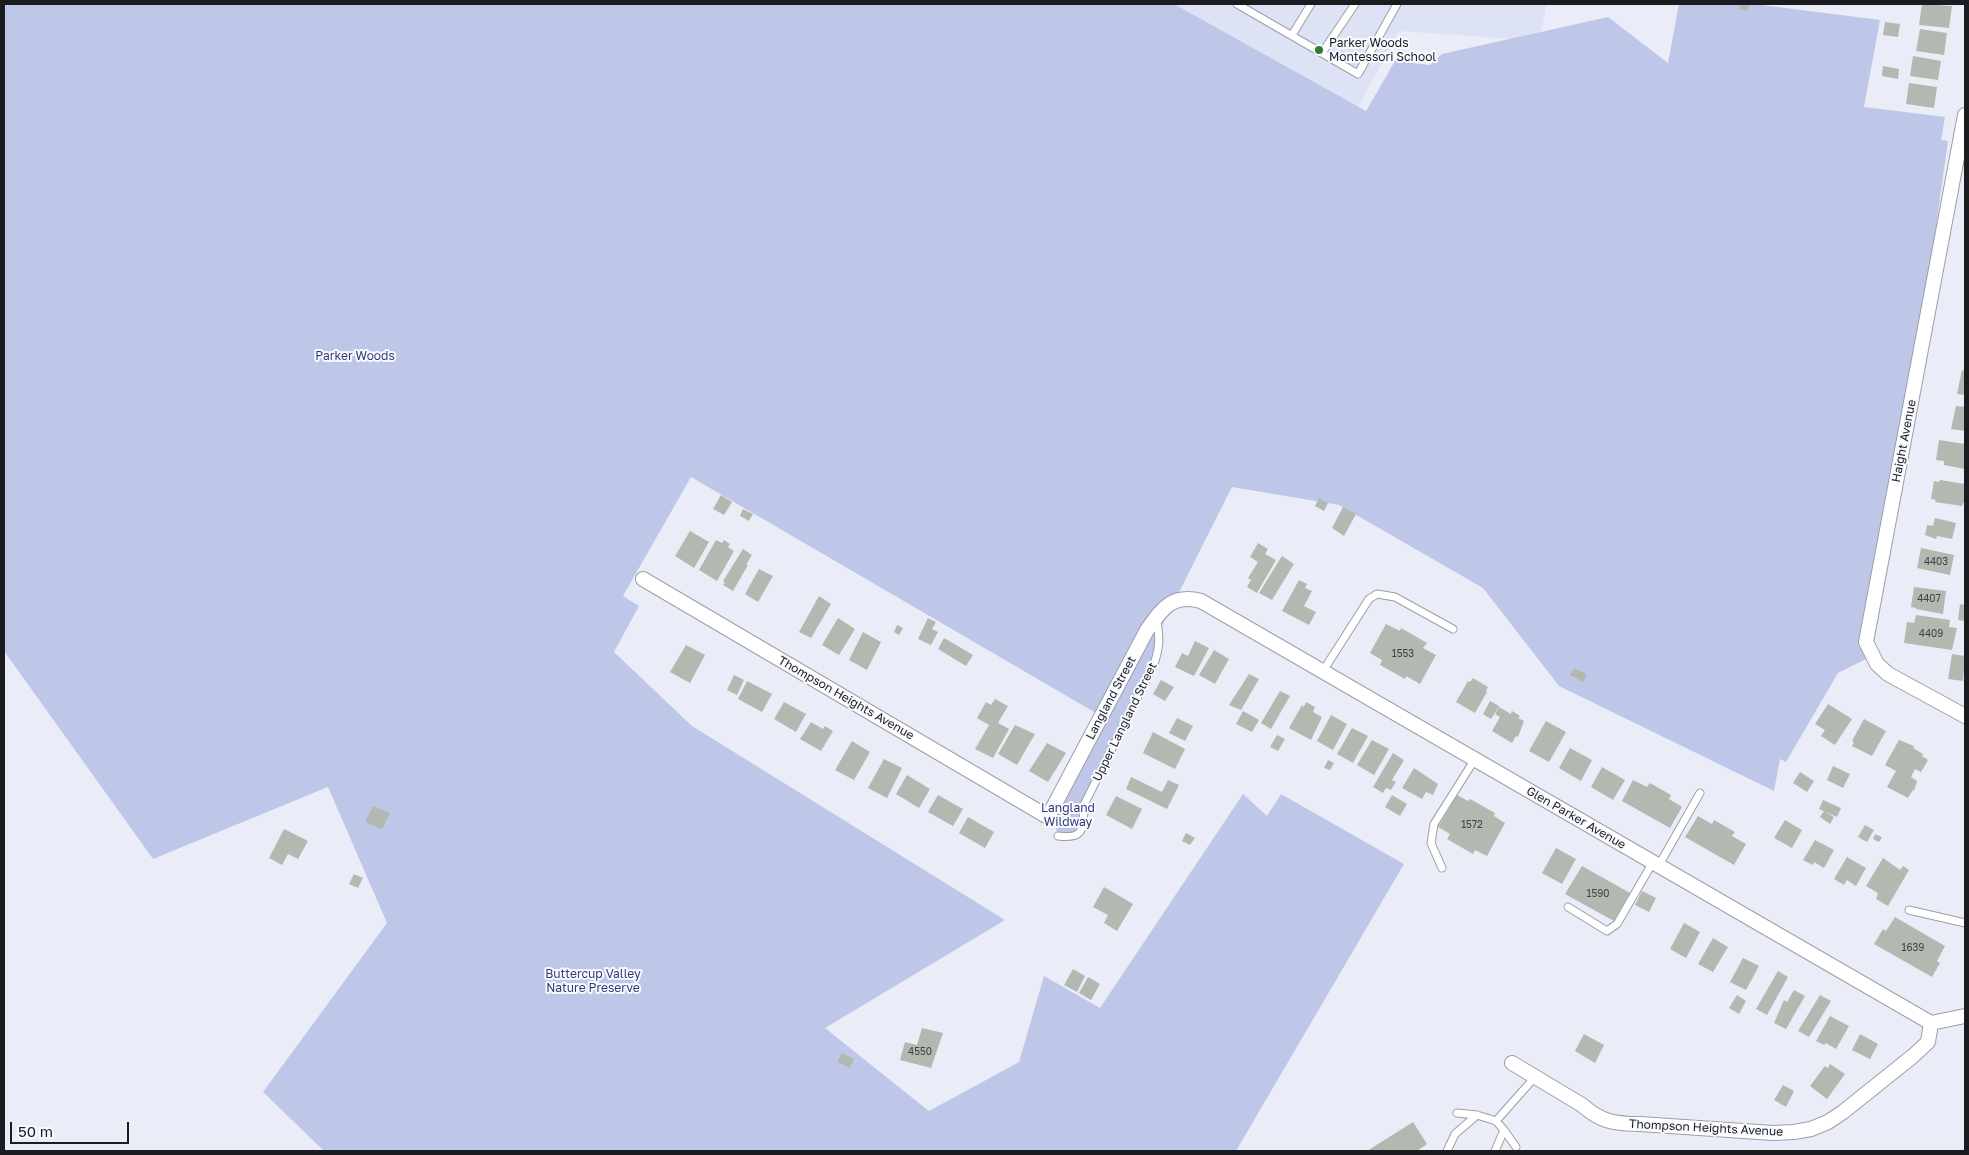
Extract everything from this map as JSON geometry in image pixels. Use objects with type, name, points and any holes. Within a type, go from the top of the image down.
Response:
[{"type":"street","name":"Haight Avenue","points":[[1965,115],[1964,134],[1866,642],[1877,664],[1888,674],[1965,716]]},
{"type":"street","name":"Thompson Heights Avenue","points":[[643,580],[1048,816]]},
{"type":"street","name":"Langland Street","points":[[1048,816],[1147,630],[1156,617],[1171,603],[1182,598],[1190,598]]},
{"type":"street","name":"Glen Parker Avenue","points":[[1190,598],[1208,604],[1932,1023]]},
{"type":"street","points":[[1932,1023],[1965,1016]]},
{"type":"street","name":"Thompson Heights Avenue","points":[[1512,1063],[1582,1105],[1591,1114],[1620,1124],[1773,1133],[1794,1132],[1811,1129],[1828,1122],[1843,1112],[1928,1042],[1932,1023]]},
{"type":"lane","points":[[1237,4],[1358,74],[1398,4]]},
{"type":"lane","points":[[1292,35],[1311,4]]},
{"type":"lane","points":[[1322,53],[1355,4]]},
{"type":"lane","points":[[1322,671],[1369,599],[1377,594],[1395,597],[1453,629]]},
{"type":"lane","name":"Upper Langland Street","points":[[1058,836],[1071,838],[1081,832],[1084,822],[1085,803],[1157,657],[1160,636],[1156,617]]},
{"type":"lane","points":[[1442,868],[1431,843],[1434,824],[1475,759]]},
{"type":"lane","points":[[1568,907],[1607,931],[1618,924],[1700,793]]},
{"type":"lane","points":[[1909,910],[1965,923]]},
{"type":"lane","points":[[1496,1121],[1535,1077]]},
{"type":"lane","points":[[1458,1113],[1476,1115],[1496,1121],[1516,1147]]},
{"type":"lane","points":[[1447,1151],[1455,1134],[1476,1115]]},
{"type":"lane","points":[[1496,1151],[1504,1130]]},
{"type":"shaded area","name":"Parker Woods Montessori School","points":[[1172,4],[1547,4],[1539,41],[1399,31],[1355,113]]},
{"type":"green space","name":"Parker Woods","points":[[4,4],[1174,4],[1366,111],[1395,61],[1430,65],[1442,54],[1608,17],[1668,63],[1679,4],[1754,4],[1880,20],[1864,107],[1945,117],[1941,140],[1948,141],[1912,397],[1872,656],[1838,673],[1786,762],[1780,759],[1774,791],[1559,686],[1483,588],[1339,505],[1232,487],[1159,632],[1159,650],[1085,803],[1081,831],[1058,836],[1055,825],[1048,817],[1101,716],[691,477],[623,596],[639,606],[614,652],[692,726],[1005,920],[825,1028],[929,1111],[1019,1062],[1044,976],[1100,1008],[1243,794],[1267,816],[1281,794],[1404,864],[1236,1151],[324,1151],[263,1092],[387,923],[328,787],[153,859],[4,651]]},
{"type":"building","points":[[1740,4],[1749,4],[1748,11],[1739,9]]},
{"type":"building","points":[[1922,4],[1952,6],[1949,28],[1919,25]]},
{"type":"building","points":[[1885,22],[1900,24],[1898,37],[1883,35]]},
{"type":"building","points":[[1920,29],[1947,33],[1944,55],[1916,51]]},
{"type":"building","points":[[1913,56],[1941,61],[1938,80],[1910,76]]},
{"type":"building","points":[[1883,66],[1899,69],[1898,79],[1882,76]]},
{"type":"building","points":[[1909,83],[1937,87],[1934,108],[1906,104]]},
{"type":"building","points":[[1962,370],[1965,371],[1965,395],[1957,394]]},
{"type":"building","points":[[1956,406],[1965,407],[1965,431],[1951,429]]},
{"type":"building","points":[[1939,440],[1965,444],[1965,469],[1944,465],[1944,461],[1936,460]]},
{"type":"building","points":[[1940,480],[1965,484],[1965,503],[1962,506],[1935,502],[1936,500],[1931,499],[1934,481],[1939,482]]},
{"type":"building","points":[[721,495],[732,502],[724,515],[713,509]]},
{"type":"building","points":[[1319,498],[1328,503],[1324,511],[1315,506]]},
{"type":"building","points":[[1343,507],[1356,514],[1344,536],[1332,528]]},
{"type":"building","points":[[743,509],[753,514],[749,521],[740,516]]},
{"type":"building","points":[[1935,518],[1956,523],[1952,539],[1937,536],[1936,539],[1925,535],[1927,525],[1933,526]]},
{"type":"building","points":[[690,531],[709,542],[694,568],[675,556]]},
{"type":"building","points":[[716,540],[722,543],[724,540],[730,544],[728,547],[734,551],[717,581],[699,570]]},
{"type":"building","points":[[1258,543],[1268,549],[1265,554],[1276,560],[1257,593],[1247,587],[1251,580],[1248,578],[1258,562],[1250,557]]},
{"type":"building","points":[[1921,548],[1954,555],[1950,575],[1917,568]]},
{"type":"building","points":[[743,549],[752,555],[733,591],[723,585],[725,582],[723,581]]},
{"type":"building","points":[[1282,556],[1294,564],[1272,600],[1259,593]]},
{"type":"building","points":[[759,569],[773,576],[758,602],[745,594]]},
{"type":"building","points":[[1299,580],[1307,584],[1305,588],[1312,591],[1304,606],[1316,612],[1309,625],[1282,611]]},
{"type":"building","points":[[1914,587],[1946,591],[1943,614],[1911,607]]},
{"type":"building","points":[[819,596],[831,604],[811,638],[799,632]]},
{"type":"building","points":[[1960,604],[1965,605],[1965,621],[1958,620]]},
{"type":"building","points":[[1916,615],[1950,620],[1949,627],[1957,628],[1952,650],[1904,643],[1907,622],[1914,623]]},
{"type":"building","points":[[838,618],[855,629],[839,655],[822,645]]},
{"type":"building","points":[[928,618],[936,622],[932,629],[938,632],[931,645],[918,639]]},
{"type":"building","points":[[1386,624],[1400,631],[1401,628],[1427,643],[1423,648],[1436,655],[1420,684],[1406,676],[1405,679],[1380,665],[1382,660],[1370,653]]},
{"type":"building","points":[[897,625],[903,628],[899,635],[894,632]]},
{"type":"building","points":[[863,632],[881,642],[867,670],[849,660]]},
{"type":"building","points":[[944,638],[973,655],[966,666],[938,649]]},
{"type":"building","points":[[1195,641],[1209,648],[1194,676],[1175,667],[1182,653],[1188,656]]},
{"type":"building","points":[[686,645],[705,655],[690,683],[670,672]]},
{"type":"building","points":[[1214,650],[1229,659],[1215,684],[1199,675]]},
{"type":"building","points":[[1952,654],[1965,656],[1963,681],[1948,679]]},
{"type":"building","points":[[1574,668],[1587,674],[1583,682],[1570,675]]},
{"type":"building","points":[[1249,674],[1259,679],[1241,710],[1229,705]]},
{"type":"building","points":[[734,675],[744,680],[737,695],[727,690]]},
{"type":"building","points":[[1473,678],[1488,687],[1475,713],[1456,702],[1468,681],[1470,682]]},
{"type":"building","points":[[1161,680],[1174,687],[1165,701],[1153,694]]},
{"type":"building","points":[[747,681],[772,694],[762,712],[738,699]]},
{"type":"building","points":[[1280,691],[1290,696],[1271,729],[1261,723]]},
{"type":"building","points":[[995,699],[1008,706],[998,723],[1009,729],[993,758],[975,749],[989,725],[977,718],[986,702],[991,705]]},
{"type":"building","points":[[1490,701],[1499,706],[1491,719],[1483,714]]},
{"type":"building","points":[[784,702],[806,714],[796,732],[774,719]]},
{"type":"building","points":[[1306,702],[1315,707],[1313,712],[1322,717],[1311,740],[1289,728],[1302,705],[1304,707]]},
{"type":"building","points":[[1828,704],[1852,719],[1835,745],[1821,736],[1825,730],[1815,724]]},
{"type":"building","points":[[1499,707],[1511,714],[1512,711],[1520,716],[1518,718],[1524,721],[1518,737],[1516,736],[1512,743],[1492,731],[1500,717],[1495,714]]},
{"type":"building","points":[[1243,711],[1259,720],[1252,732],[1236,724]]},
{"type":"building","points":[[1331,715],[1347,724],[1333,750],[1317,741]]},
{"type":"building","points":[[1177,718],[1193,726],[1185,741],[1169,733]]},
{"type":"building","points":[[1864,719],[1886,731],[1872,756],[1852,746],[1854,742],[1852,741]]},
{"type":"building","points":[[1546,721],[1566,732],[1549,762],[1529,751]]},
{"type":"building","points":[[811,722],[823,729],[825,726],[833,731],[821,751],[800,739]]},
{"type":"building","points":[[1015,725],[1035,734],[1017,765],[998,754]]},
{"type":"building","points":[[1352,728],[1368,736],[1353,763],[1337,754]]},
{"type":"building","points":[[1153,732],[1185,749],[1175,769],[1143,753]]},
{"type":"building","points":[[1277,735],[1285,739],[1278,751],[1270,747]]},
{"type":"building","points":[[1372,740],[1389,749],[1374,775],[1357,765]]},
{"type":"building","points":[[1899,740],[1914,746],[1913,748],[1923,754],[1922,756],[1928,760],[1921,772],[1915,769],[1911,777],[1917,781],[1914,791],[1908,798],[1887,787],[1896,771],[1885,765]]},
{"type":"building","points":[[852,741],[870,752],[854,780],[835,770]]},
{"type":"building","points":[[1047,743],[1066,753],[1048,782],[1029,771]]},
{"type":"building","points":[[1570,748],[1592,760],[1581,781],[1559,768]]},
{"type":"building","points":[[1393,753],[1404,760],[1392,780],[1396,782],[1391,790],[1386,788],[1383,793],[1373,787]]},
{"type":"building","points":[[884,759],[902,768],[887,798],[868,788]]},
{"type":"building","points":[[1328,760],[1334,763],[1330,770],[1324,768]]},
{"type":"building","points":[[1833,766],[1850,774],[1843,788],[1827,780]]},
{"type":"building","points":[[1602,767],[1625,780],[1613,800],[1591,787]]},
{"type":"building","points":[[1414,768],[1438,784],[1433,795],[1426,792],[1422,799],[1402,788]]},
{"type":"building","points":[[1800,772],[1814,781],[1807,792],[1793,783]]},
{"type":"building","points":[[907,775],[930,789],[919,808],[896,794]]},
{"type":"building","points":[[1131,777],[1162,792],[1168,780],[1179,785],[1167,809],[1126,789]]},
{"type":"building","points":[[1633,780],[1647,787],[1650,783],[1671,795],[1669,799],[1682,807],[1670,828],[1622,801]]},
{"type":"building","points":[[938,795],[963,809],[953,826],[928,812]]},
{"type":"building","points":[[1392,795],[1407,804],[1400,816],[1385,807]]},
{"type":"building","points":[[1457,795],[1468,801],[1470,799],[1495,813],[1494,816],[1505,823],[1487,856],[1475,850],[1473,854],[1447,839],[1450,834],[1438,827]]},
{"type":"building","points":[[1116,796],[1142,809],[1132,829],[1106,815]]},
{"type":"building","points":[[1823,800],[1841,808],[1837,817],[1819,809]]},
{"type":"building","points":[[373,806],[390,813],[382,829],[365,822]]},
{"type":"building","points":[[1824,811],[1834,817],[1830,824],[1820,817]]},
{"type":"building","points":[[1698,816],[1712,824],[1714,820],[1735,832],[1732,836],[1746,844],[1734,865],[1685,837]]},
{"type":"building","points":[[968,817],[994,832],[985,848],[959,833]]},
{"type":"building","points":[[1785,820],[1802,830],[1792,848],[1774,838]]},
{"type":"building","points":[[1865,825],[1874,830],[1867,842],[1858,837]]},
{"type":"building","points":[[284,829],[308,841],[298,859],[288,854],[282,865],[269,858]]},
{"type":"building","points":[[1186,833],[1195,838],[1190,845],[1182,841]]},
{"type":"building","points":[[1875,834],[1882,837],[1879,842],[1873,839]]},
{"type":"building","points":[[1815,840],[1834,850],[1824,868],[1814,862],[1813,865],[1803,860]]},
{"type":"building","points":[[1556,848],[1576,859],[1562,884],[1542,873]]},
{"type":"building","points":[[1847,857],[1866,868],[1856,886],[1847,880],[1844,885],[1834,879]]},
{"type":"building","points":[[1883,858],[1900,870],[1903,866],[1909,870],[1888,906],[1876,899],[1878,893],[1866,886]]},
{"type":"building","points":[[1582,866],[1630,893],[1614,921],[1565,894]]},
{"type":"building","points":[[354,874],[363,878],[358,888],[349,884]]},
{"type":"building","points":[[1104,887],[1133,904],[1117,931],[1104,923],[1108,915],[1093,907]]},
{"type":"building","points":[[1642,891],[1656,898],[1649,912],[1635,905]]},
{"type":"building","points":[[1895,917],[1945,946],[1937,961],[1940,963],[1932,977],[1874,944],[1883,929],[1886,931]]},
{"type":"building","points":[[1684,923],[1700,932],[1686,958],[1670,949]]},
{"type":"building","points":[[1713,938],[1728,947],[1713,972],[1698,964]]},
{"type":"building","points":[[1743,958],[1759,966],[1746,990],[1730,982]]},
{"type":"building","points":[[1073,969],[1085,976],[1077,992],[1064,985]]},
{"type":"building","points":[[1778,971],[1788,977],[1767,1015],[1756,1009]]},
{"type":"building","points":[[1088,977],[1100,984],[1091,1000],[1079,993]]},
{"type":"building","points":[[1794,990],[1805,996],[1786,1029],[1774,1023],[1784,1000],[1787,1002]]},
{"type":"building","points":[[1737,995],[1746,1001],[1739,1014],[1729,1008]]},
{"type":"building","points":[[1820,995],[1831,1001],[1809,1037],[1798,1031]]},
{"type":"building","points":[[1830,1016],[1849,1026],[1836,1049],[1826,1043],[1824,1045],[1816,1041]]},
{"type":"building","points":[[922,1028],[943,1033],[931,1068],[900,1060],[905,1042],[917,1045]]},
{"type":"building","points":[[1584,1034],[1604,1045],[1595,1063],[1575,1051]]},
{"type":"building","points":[[1860,1034],[1878,1044],[1870,1059],[1852,1050]]},
{"type":"building","points":[[842,1053],[854,1059],[850,1068],[837,1062]]},
{"type":"building","points":[[1830,1064],[1845,1074],[1827,1099],[1810,1086],[1825,1066],[1828,1068]]},
{"type":"building","points":[[1783,1085],[1794,1091],[1786,1107],[1774,1100]]},
{"type":"building","points":[[1413,1122],[1427,1144],[1417,1151],[1367,1151]]},
{"type":"place","name":"Parker Woods Montessori School","points":[[1319,50]]},
{"type":"park label","name":"Langland Wildway","points":[[1068,815]]},
{"type":"park label","name":"Buttercup Valley Nature Preserve","points":[[593,981]]}]
